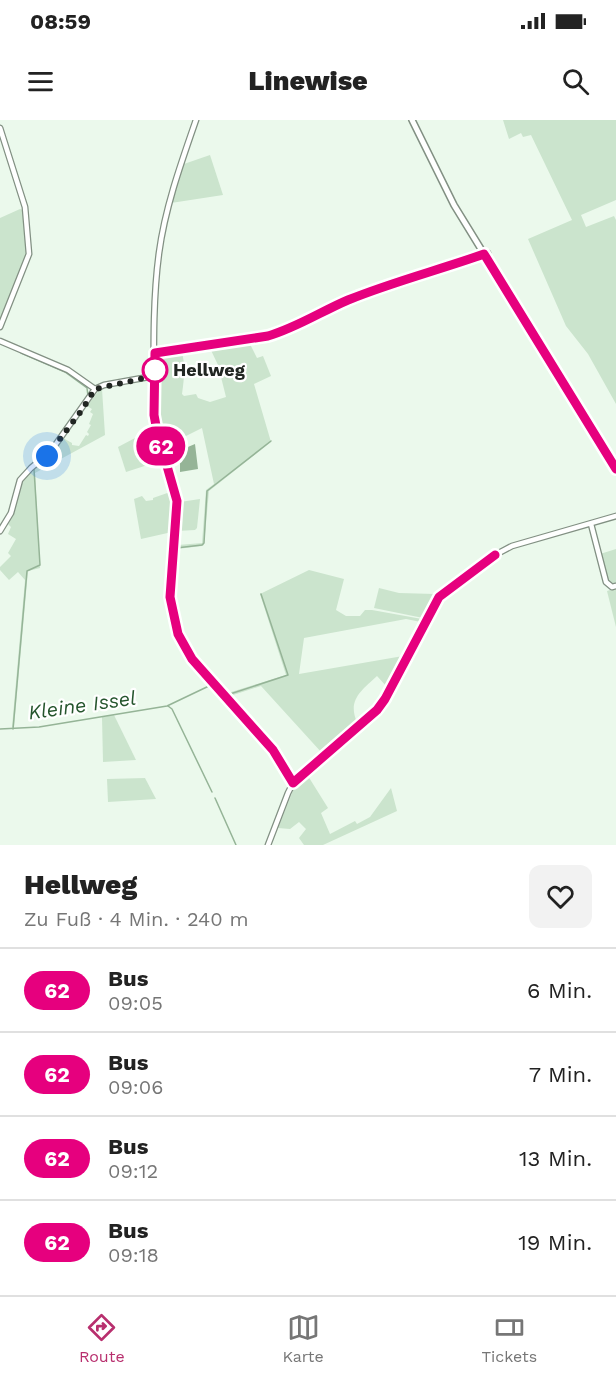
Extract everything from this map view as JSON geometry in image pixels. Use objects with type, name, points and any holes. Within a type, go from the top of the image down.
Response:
[{"type":"main road","points":[[412,120],[447,193],[616,469]]},
{"type":"street","points":[[196,120],[173,190],[159,252],[156,293],[154,415],[177,501],[170,586],[176,626],[182,644],[192,659],[273,750],[293,783]]},
{"type":"street","points":[[0,128],[26,207],[29,254],[0,327]]},
{"type":"street","points":[[155,353],[282,332],[352,299],[486,254]]},
{"type":"street","points":[[0,341],[68,370],[95,389]]},
{"type":"street","points":[[0,531],[11,513],[20,480],[51,451],[95,389],[154,376]]},
{"type":"street","points":[[268,845],[293,783],[353,732],[381,704],[434,605],[444,591],[495,555],[512,546],[616,516]]},
{"type":"street","points":[[591,524],[606,582],[612,587],[616,586]]},
{"type":"shaded area","points":[[503,120],[616,120],[616,200],[581,215],[586,227],[614,216],[616,220],[616,404],[588,354],[566,326],[528,239],[572,220],[531,135],[523,137],[521,133],[509,139]]},
{"type":"shaded area","points":[[210,155],[223,195],[171,203],[181,165]]},
{"type":"shaded area","points":[[20,209],[23,210],[27,254],[0,322],[0,218]]},
{"type":"shaded area","points":[[248,340],[257,358],[263,356],[271,376],[254,384],[271,442],[209,491],[204,545],[177,549],[174,587],[176,612],[183,636],[197,660],[228,693],[286,675],[260,594],[309,570],[344,579],[336,610],[346,616],[360,616],[365,610],[372,610],[422,619],[421,622],[406,619],[304,638],[299,674],[403,656],[387,687],[377,676],[355,701],[354,714],[357,722],[367,713],[369,715],[297,778],[290,773],[269,744],[192,657],[178,627],[173,597],[176,534],[179,534],[178,545],[202,543],[206,490],[214,484],[202,428],[164,447],[157,416],[158,356],[181,350],[184,366],[182,394],[184,396],[196,394],[198,398],[210,402],[226,397],[218,365],[209,346]],"holes":[[[261,686],[322,753],[299,774],[292,773],[282,756],[230,696]]]},
{"type":"shaded area","points":[[102,389],[105,435],[35,473],[40,568],[28,571],[14,727],[12,727],[25,580],[18,572],[9,580],[0,570],[0,567],[11,556],[8,553],[16,539],[8,534],[11,527],[8,524],[24,479],[53,453],[63,438],[72,445],[79,446],[86,435],[88,436],[87,432],[93,414],[90,412],[92,409],[87,406]]},
{"type":"shaded area","points":[[154,428],[163,460],[126,472],[118,447]]},
{"type":"shaded area","points":[[195,444],[198,469],[180,472],[180,464],[176,456],[172,457],[171,454]]},
{"type":"shaded area","points":[[178,490],[180,502],[200,499],[195,530],[177,531]]},
{"type":"shaded area","points":[[173,491],[176,500],[169,587],[181,643],[225,700],[185,655],[172,626],[168,579],[172,532],[141,539],[134,499],[142,496],[146,501],[153,500],[153,498]]},
{"type":"shaded area","points":[[616,549],[616,584],[613,585],[607,580],[600,554]]},
{"type":"shaded area","points":[[379,588],[399,593],[435,594],[423,618],[374,608]]},
{"type":"shaded area","points":[[616,588],[616,627],[607,591]]},
{"type":"shaded area","points":[[114,715],[136,760],[103,762],[102,717]]},
{"type":"shaded area","points":[[308,776],[328,808],[321,813],[330,834],[355,821],[357,824],[370,817],[391,788],[397,811],[323,845],[304,845],[299,838],[306,829],[299,822],[290,829],[278,828],[294,788]]},
{"type":"shaded area","points":[[145,778],[156,799],[108,802],[107,779]]},
{"type":"waterway","points":[[21,353],[65,372],[87,388],[88,396]]},
{"type":"waterway","points":[[60,434],[66,426]]},
{"type":"waterway","points":[[172,588],[176,548],[204,543],[207,491],[271,441]]},
{"type":"waterway","points":[[13,729],[27,571],[40,565],[34,469]]},
{"type":"waterway","points":[[178,531],[181,503]]},
{"type":"waterway","points":[[176,548],[177,534]]},
{"type":"waterway","points":[[227,695],[288,675],[261,594]]},
{"type":"waterway","points":[[424,618],[436,595]]},
{"type":"waterway","points":[[175,611],[178,624]]},
{"type":"waterway","points":[[404,657],[423,620]]},
{"type":"waterway","points":[[181,634],[188,649]]},
{"type":"waterway","points":[[191,653],[273,746]]},
{"type":"waterway","name":"Kleine Issel","points":[[0,729],[39,727],[167,706],[211,685]]},
{"type":"waterway","points":[[168,706],[172,709],[212,792]]},
{"type":"waterway","points":[[308,767],[367,715]]},
{"type":"waterway","points":[[276,750],[293,776]]},
{"type":"waterway","points":[[215,798],[236,845]]},
{"type":"bus line","name":"62","points":[[495,555],[444,591],[439,597],[377,710],[293,783],[273,750],[192,659],[182,644],[173,617],[170,586],[177,501],[154,415],[155,353],[282,332],[352,299],[484,254],[616,469]]},
{"type":"place","name":"Hellweg","points":[[155,370]]},
{"type":"route","points":[[47,456],[95,389],[154,376],[155,367],[155,370]]}]
